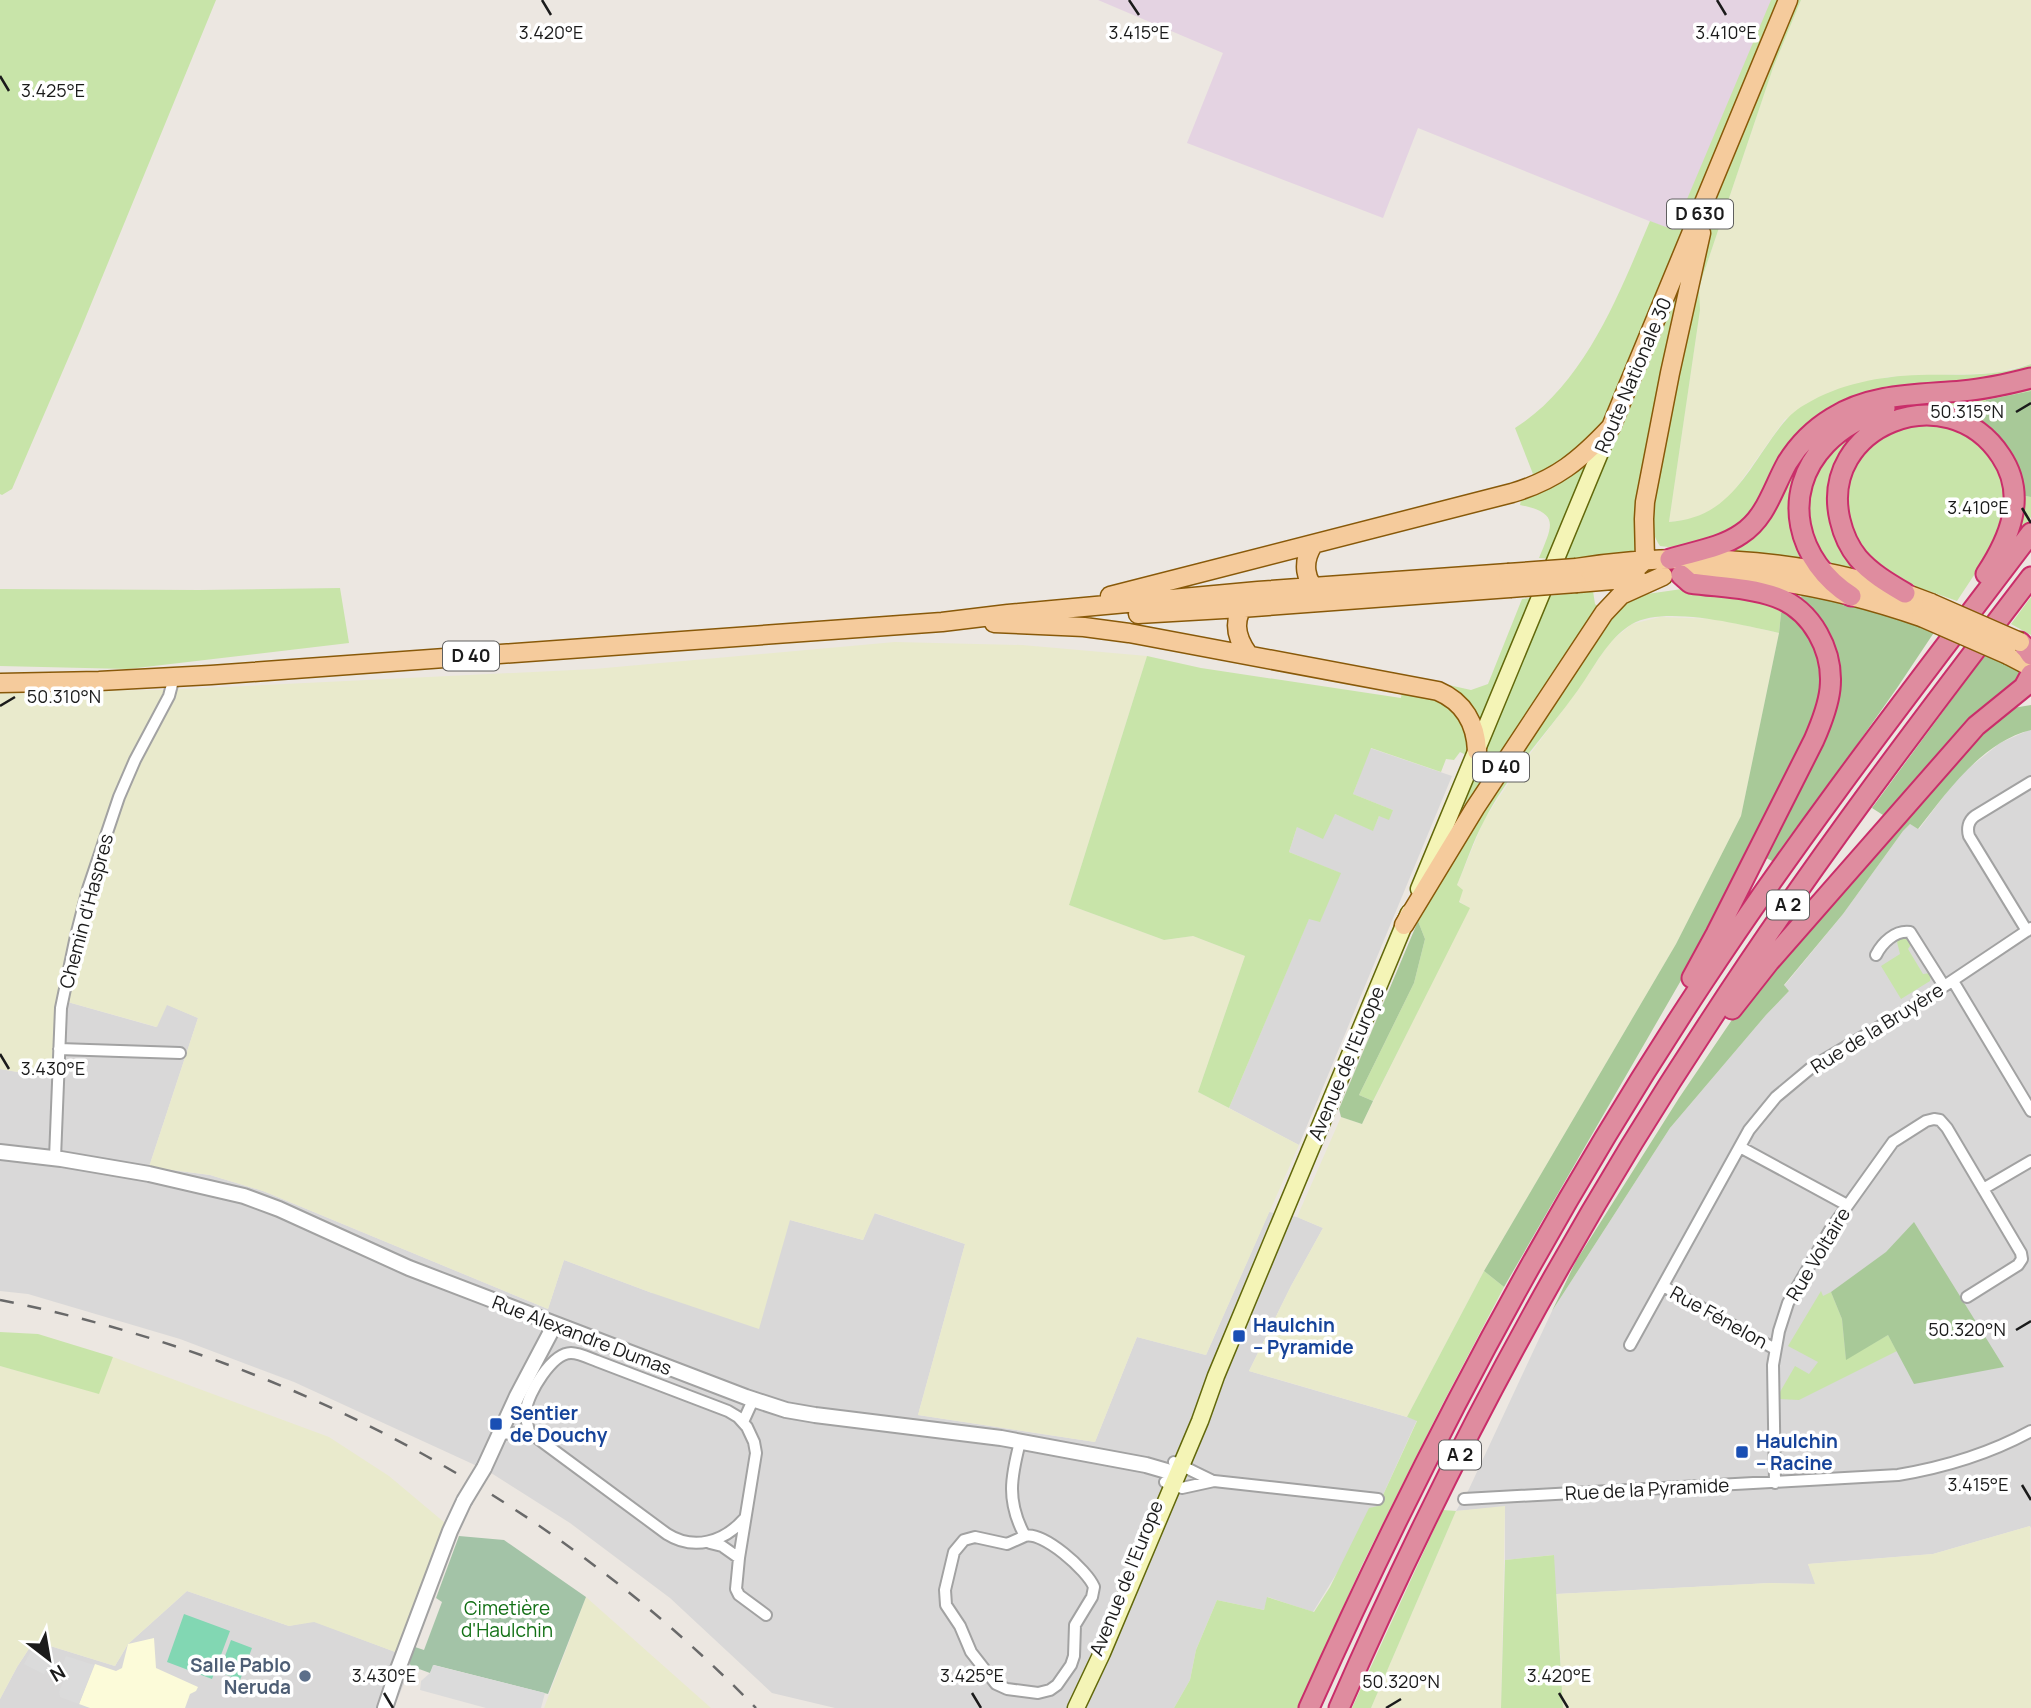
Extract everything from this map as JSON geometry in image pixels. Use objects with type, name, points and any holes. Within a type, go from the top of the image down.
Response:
[{"type":"highway","points":[[1604,1139],[1628,1087],[1704,957],[1814,740],[1830,691],[1831,677],[1824,645],[1799,611],[1774,596],[1690,583],[1671,570],[1751,526],[1762,513],[1797,450],[1818,428],[1839,414],[1862,403],[1884,398],[1993,387],[2031,378]]},
{"type":"highway","points":[[1851,596],[1824,573],[1804,542],[1798,511],[1800,494],[1812,462],[1821,449],[1844,428],[1877,411],[1961,391]]},
{"type":"highway","points":[[1889,719],[1924,661],[1994,562],[2006,540],[2013,517],[2015,502],[2011,477],[2001,455],[1985,437],[1972,428],[1942,415],[1908,416],[1878,429],[1855,451],[1843,470],[1839,485],[1839,516],[1854,552],[1872,571],[1905,593]]},
{"type":"highway","name":"A 2","points":[[1309,1708],[1380,1554],[1450,1413],[1537,1253],[1604,1139],[1746,918],[1889,719],[2031,533]]},
{"type":"highway","name":"A 2","points":[[1339,1708],[1476,1422],[1546,1291],[1626,1154],[1709,1022],[1794,897],[2031,577]]},
{"type":"highway","points":[[1626,1154],[1663,1108],[1724,1019],[1761,971],[1976,726],[2024,687],[2031,674]]},
{"type":"highway","points":[[2000,706],[2031,698]]},
{"type":"main road","name":"Route Nationale 30","points":[[1477,751],[1788,0]]},
{"type":"main road","points":[[1625,579],[1645,560],[1645,502],[1708,194]]},
{"type":"main road","name":"D 40","points":[[1027,612],[1116,594],[1531,488],[1575,463],[1611,427]]},
{"type":"main road","points":[[1312,587],[1305,565],[1313,545]]},
{"type":"main road","name":"D 40","points":[[1602,581],[1734,559],[1824,573],[1905,593],[1926,610]]},
{"type":"main road","name":"D 40","points":[[0,683],[174,677],[942,622],[1312,587],[1577,575],[1645,560],[1671,570],[1767,581],[1926,610],[2022,650],[2031,667]]},
{"type":"main road","points":[[1577,575],[1589,570],[1602,581],[1608,595],[1604,613]]},
{"type":"main road","name":"D 40","points":[[1404,925],[1475,807],[1604,613],[1621,595],[1671,570]]},
{"type":"main road","name":"D 40","points":[[942,622],[987,622],[1241,608],[1509,580]]},
{"type":"main road","name":"D 40","points":[[1312,587],[1325,597],[1346,599]]},
{"type":"main road","points":[[1248,653],[1240,642],[1237,620],[1241,608],[1258,591]]},
{"type":"main road","points":[[987,622],[1105,629],[1248,653],[1438,691],[1451,697],[1464,710],[1475,734],[1477,751]]},
{"type":"main road","name":"Avenue de l'Europe","points":[[1076,1707],[1119,1589],[1173,1474],[1191,1424],[1216,1376],[1477,751]]},
{"type":"street","name":"Chemin d'Haspres","points":[[55,1158],[61,1008],[88,889],[123,788],[169,696],[174,677]]},
{"type":"street","points":[[2029,929],[1969,836],[1968,829],[1975,816],[2031,782]]},
{"type":"street","name":"Rue de la Bruyère","points":[[1630,1345],[1749,1130],[1772,1101],[1806,1071],[1949,984],[2029,929]]},
{"type":"street","points":[[1875,955],[1887,940],[1904,931],[1910,932],[1949,984],[2031,1111]]},
{"type":"street","points":[[59,1049],[180,1053]]},
{"type":"street","name":"Rue Voltaire","points":[[1775,1483],[1773,1372],[1781,1324],[1791,1297],[1847,1205],[1896,1139],[1926,1121],[1937,1119],[1947,1128],[1983,1189]]},
{"type":"street","points":[[1740,1147],[1847,1205]]},
{"type":"street","name":"Rue Alexandre Dumas","points":[[0,1153],[55,1158],[226,1190],[290,1214],[408,1268],[778,1408],[815,1416],[1020,1442],[1146,1465],[1173,1474]]},
{"type":"street","points":[[1967,1297],[2015,1268],[2022,1259],[2020,1250],[1983,1189],[2031,1161]]},
{"type":"street","name":"Rue Fénelon","points":[[1662,1286],[1775,1349]]},
{"type":"street","points":[[386,1708],[441,1554],[464,1501],[484,1468],[517,1396],[555,1324]]},
{"type":"street","points":[[529,1432],[527,1406],[540,1378],[556,1359],[572,1353],[728,1411],[743,1422],[752,1437],[756,1452],[736,1585],[737,1592],[766,1615]]},
{"type":"street","points":[[743,1422],[753,1399]]},
{"type":"street","name":"Rue de la Pyramide","points":[[1464,1499],[1889,1476],[1926,1471],[1986,1453],[2031,1431]]},
{"type":"street","points":[[500,1434],[529,1432],[672,1537],[686,1542],[710,1543],[726,1548],[739,1558]]},
{"type":"street","points":[[1020,1442],[1012,1470],[1011,1487],[1017,1517],[1025,1536]]},
{"type":"street","points":[[1173,1474],[1182,1488],[1214,1481]]},
{"type":"street","points":[[1173,1474],[1378,1499]]},
{"type":"street","points":[[710,1543],[730,1533],[745,1518]]},
{"type":"street","points":[[1032,1534],[1039,1537],[1076,1563],[1094,1587],[1092,1597],[1075,1625],[1074,1656],[1069,1669],[1057,1685],[1042,1693],[1007,1689],[996,1684],[973,1655],[945,1601],[952,1558],[959,1544],[972,1537],[1007,1544],[1025,1536],[1032,1534]]},
{"type":"shaded area","points":[[1098,0],[1772,0],[1674,231],[1418,128],[1383,218],[1187,143],[1223,53]]},
{"type":"shaded area","points":[[1801,0],[2031,0],[2031,364],[1995,373],[1887,377],[1785,419],[1729,498],[1714,510],[1691,519],[1669,522],[1700,310],[1699,287],[1773,68]]},
{"type":"shaded area","points":[[1660,617],[1716,619],[1779,633],[1741,816],[1676,944],[1484,1271],[1407,1417],[1249,1371],[1323,1228],[1297,1217],[1341,1117],[1362,1124],[1469,908],[1459,901],[1457,885],[1484,820],[1610,642],[1632,624]]},
{"type":"shaded area","points":[[895,642],[1022,645],[1147,656],[1069,905],[1164,940],[1193,936],[1245,956],[1198,1092],[1299,1145],[1206,1355],[1137,1337],[1095,1442],[918,1415],[965,1244],[875,1213],[863,1240],[790,1220],[759,1329],[564,1260],[548,1309],[263,1191],[210,1175],[149,1167],[198,1018],[167,1005],[157,1027],[57,999],[53,1078],[0,1069],[0,691],[162,690],[594,669]]},
{"type":"shaded area","points":[[2029,730],[2031,1528],[2030,1526],[1933,1554],[1808,1564],[1816,1584],[1770,1583],[1556,1594],[1553,1555],[1505,1560],[1505,1507],[1456,1511],[1469,1489],[1552,1311],[1670,1128],[1789,991],[1784,986],[1843,914],[1903,831],[1910,824],[1919,829],[1959,776],[2000,743]]},
{"type":"shaded area","points":[[1370,748],[1452,776],[1299,1145],[1229,1108],[1309,918],[1320,921],[1340,873],[1289,852],[1297,827],[1335,814],[1373,830],[1379,816],[1393,810],[1353,794]]},
{"type":"shaded area","points":[[57,999],[156,1027],[166,1004],[198,1018],[149,1167],[210,1175],[263,1191],[548,1309],[564,1260],[652,1293],[790,1220],[863,1240],[874,1213],[965,1244],[918,1415],[1095,1442],[1137,1337],[1206,1355],[1269,1212],[1297,1217],[1323,1228],[1249,1371],[1417,1420],[1378,1506],[1313,1612],[1268,1597],[1264,1610],[1217,1600],[1196,1650],[1190,1680],[1174,1708],[835,1708],[772,1693],[670,1598],[570,1523],[488,1471],[294,1382],[180,1339],[28,1294],[0,1291],[0,1069],[53,1078]]},
{"type":"shaded area","points":[[113,1357],[329,1437],[389,1476],[445,1523],[398,1653],[314,1622],[289,1626],[187,1591],[128,1644],[115,1666],[34,1641],[0,1699],[0,1366],[98,1393]]},
{"type":"shaded area","points":[[1505,1506],[1501,1708],[1371,1708],[1456,1511]]},
{"type":"shaded area","points":[[2030,1526],[2031,1708],[1563,1708],[1557,1594],[1770,1583],[1815,1584],[1808,1564],[1933,1554]]},
{"type":"shaded area","points":[[187,1591],[289,1626],[313,1621],[398,1653],[411,1666],[394,1708],[0,1708],[0,1699],[34,1641],[115,1666],[128,1644]]},
{"type":"shaded area","points":[[586,1597],[711,1708],[544,1708]]},
{"type":"shaded area","points":[[154,1638],[156,1668],[198,1687],[190,1694],[185,1708],[90,1708],[79,1704],[95,1664],[116,1671],[122,1668],[128,1644]]},
{"type":"shaded area","points":[[36,1642],[51,1646],[44,1674],[24,1664]]},
{"type":"shaded area","points":[[66,1656],[94,1665],[79,1704],[60,1697],[59,1692],[66,1675],[60,1672]]},
{"type":"shaded area","points":[[433,1665],[545,1693],[541,1708],[486,1708],[420,1690],[421,1681],[430,1673]]},
{"type":"green space","points":[[0,0],[216,0],[12,489],[2,495],[0,494]]},
{"type":"green space","points":[[1771,0],[1801,0],[1773,68],[1699,287],[1700,310],[1669,522],[1705,513],[1719,504],[1741,482],[1791,415],[1832,391],[1890,377],[1990,373],[2031,364],[2031,391],[1986,400],[2019,495],[2031,497],[2031,517],[2013,540],[1984,560],[1957,601],[1895,579],[1682,546],[1660,546],[1652,525],[1653,502],[1685,345],[1637,551],[1629,557],[1579,561],[1539,558],[1550,522],[1542,512],[1520,505],[1525,482],[1533,474],[1515,428],[1540,409],[1580,362],[1612,307],[1650,221],[1674,230]]},
{"type":"green space","points":[[2031,391],[2031,497],[2019,495],[1980,427],[1986,400]]},
{"type":"green space","points":[[340,588],[349,643],[128,669],[0,666],[0,589]]},
{"type":"green space","points":[[1682,589],[1736,592],[1783,611],[1779,633],[1704,618],[1664,616],[1632,624],[1608,646],[1504,787],[1480,829],[1457,885],[1463,890],[1459,902],[1470,908],[1373,1101],[1359,1095],[1414,983],[1425,939],[1418,921],[1481,815],[1464,806],[1480,762],[1460,752],[1454,760],[1446,759],[1441,772],[1371,748],[1353,794],[1393,810],[1389,820],[1379,816],[1373,831],[1335,814],[1323,839],[1297,827],[1289,852],[1341,873],[1320,922],[1309,919],[1229,1108],[1198,1092],[1245,956],[1193,936],[1164,940],[1069,905],[1147,656],[1201,668],[1401,698],[1404,675],[1471,690],[1488,684],[1522,599],[1593,591],[1595,604],[1610,617],[1631,599]]},
{"type":"green space","points":[[1808,593],[1873,610],[1935,631],[1774,862],[1751,850],[1713,925],[1504,1287],[1484,1271],[1676,944],[1741,816],[1781,613]]},
{"type":"green space","points":[[2031,597],[2031,635],[2011,624]]},
{"type":"green space","points":[[1987,652],[2021,674],[2013,708],[2031,705],[2031,730],[1997,745],[1967,770],[1918,829],[1910,824],[1903,831],[1843,914],[1784,985],[1789,991],[1670,1128],[1552,1311],[1576,1261],[1679,1098],[1742,1005],[1897,824],[1872,808]]},
{"type":"green space","points":[[1418,921],[1425,939],[1414,983],[1359,1095],[1373,1101],[1362,1124],[1341,1117],[1339,1109]]},
{"type":"green space","points":[[1907,935],[1914,940],[1908,949],[1923,974],[1931,973],[1930,981],[1901,999],[1881,966],[1900,954],[1897,942]]},
{"type":"green space","points":[[1914,1222],[2004,1367],[1914,1384],[1888,1335],[1846,1360],[1842,1319],[1831,1292],[1886,1252]]},
{"type":"green space","points":[[1484,1271],[1504,1287],[1362,1565],[1298,1708],[1174,1708],[1190,1680],[1196,1650],[1217,1600],[1264,1610],[1267,1597],[1314,1612],[1330,1587],[1369,1508],[1378,1506],[1417,1421],[1407,1417]]},
{"type":"green space","points":[[1821,1291],[1823,1296],[1831,1292],[1842,1319],[1846,1359],[1888,1335],[1897,1351],[1799,1400],[1779,1399],[1780,1392],[1795,1366],[1809,1374],[1818,1362],[1788,1346]]},
{"type":"green space","points":[[0,1332],[38,1334],[113,1357],[99,1394],[0,1366]]},
{"type":"green space","points":[[1443,1510],[1456,1511],[1371,1708],[1352,1708]]},
{"type":"green space","name":"Cimetière d'Haulchin","points":[[459,1536],[504,1540],[586,1597],[548,1694],[434,1665],[430,1673],[411,1666],[409,1662],[415,1647],[424,1650],[442,1602],[436,1598]]},
{"type":"green space","points":[[1554,1555],[1563,1708],[1501,1708],[1505,1560]]},
{"type":"green space","points":[[184,1614],[230,1631],[212,1679],[167,1662]]},
{"type":"green space","points":[[231,1640],[252,1648],[240,1680],[219,1672]]},
{"type":"railway","points":[[0,1300],[107,1326],[211,1359],[312,1399],[409,1447],[502,1501],[592,1563],[676,1632],[756,1708]]},
{"type":"place","name":"Haulchin – Pyramide","points":[[1239,1336]]},
{"type":"place","name":"Sentier de Douchy","points":[[496,1424]]},
{"type":"place","name":"Haulchin – Racine","points":[[1742,1452]]},
{"type":"place","name":"Salle Pablo Neruda","points":[[305,1676]]}]
